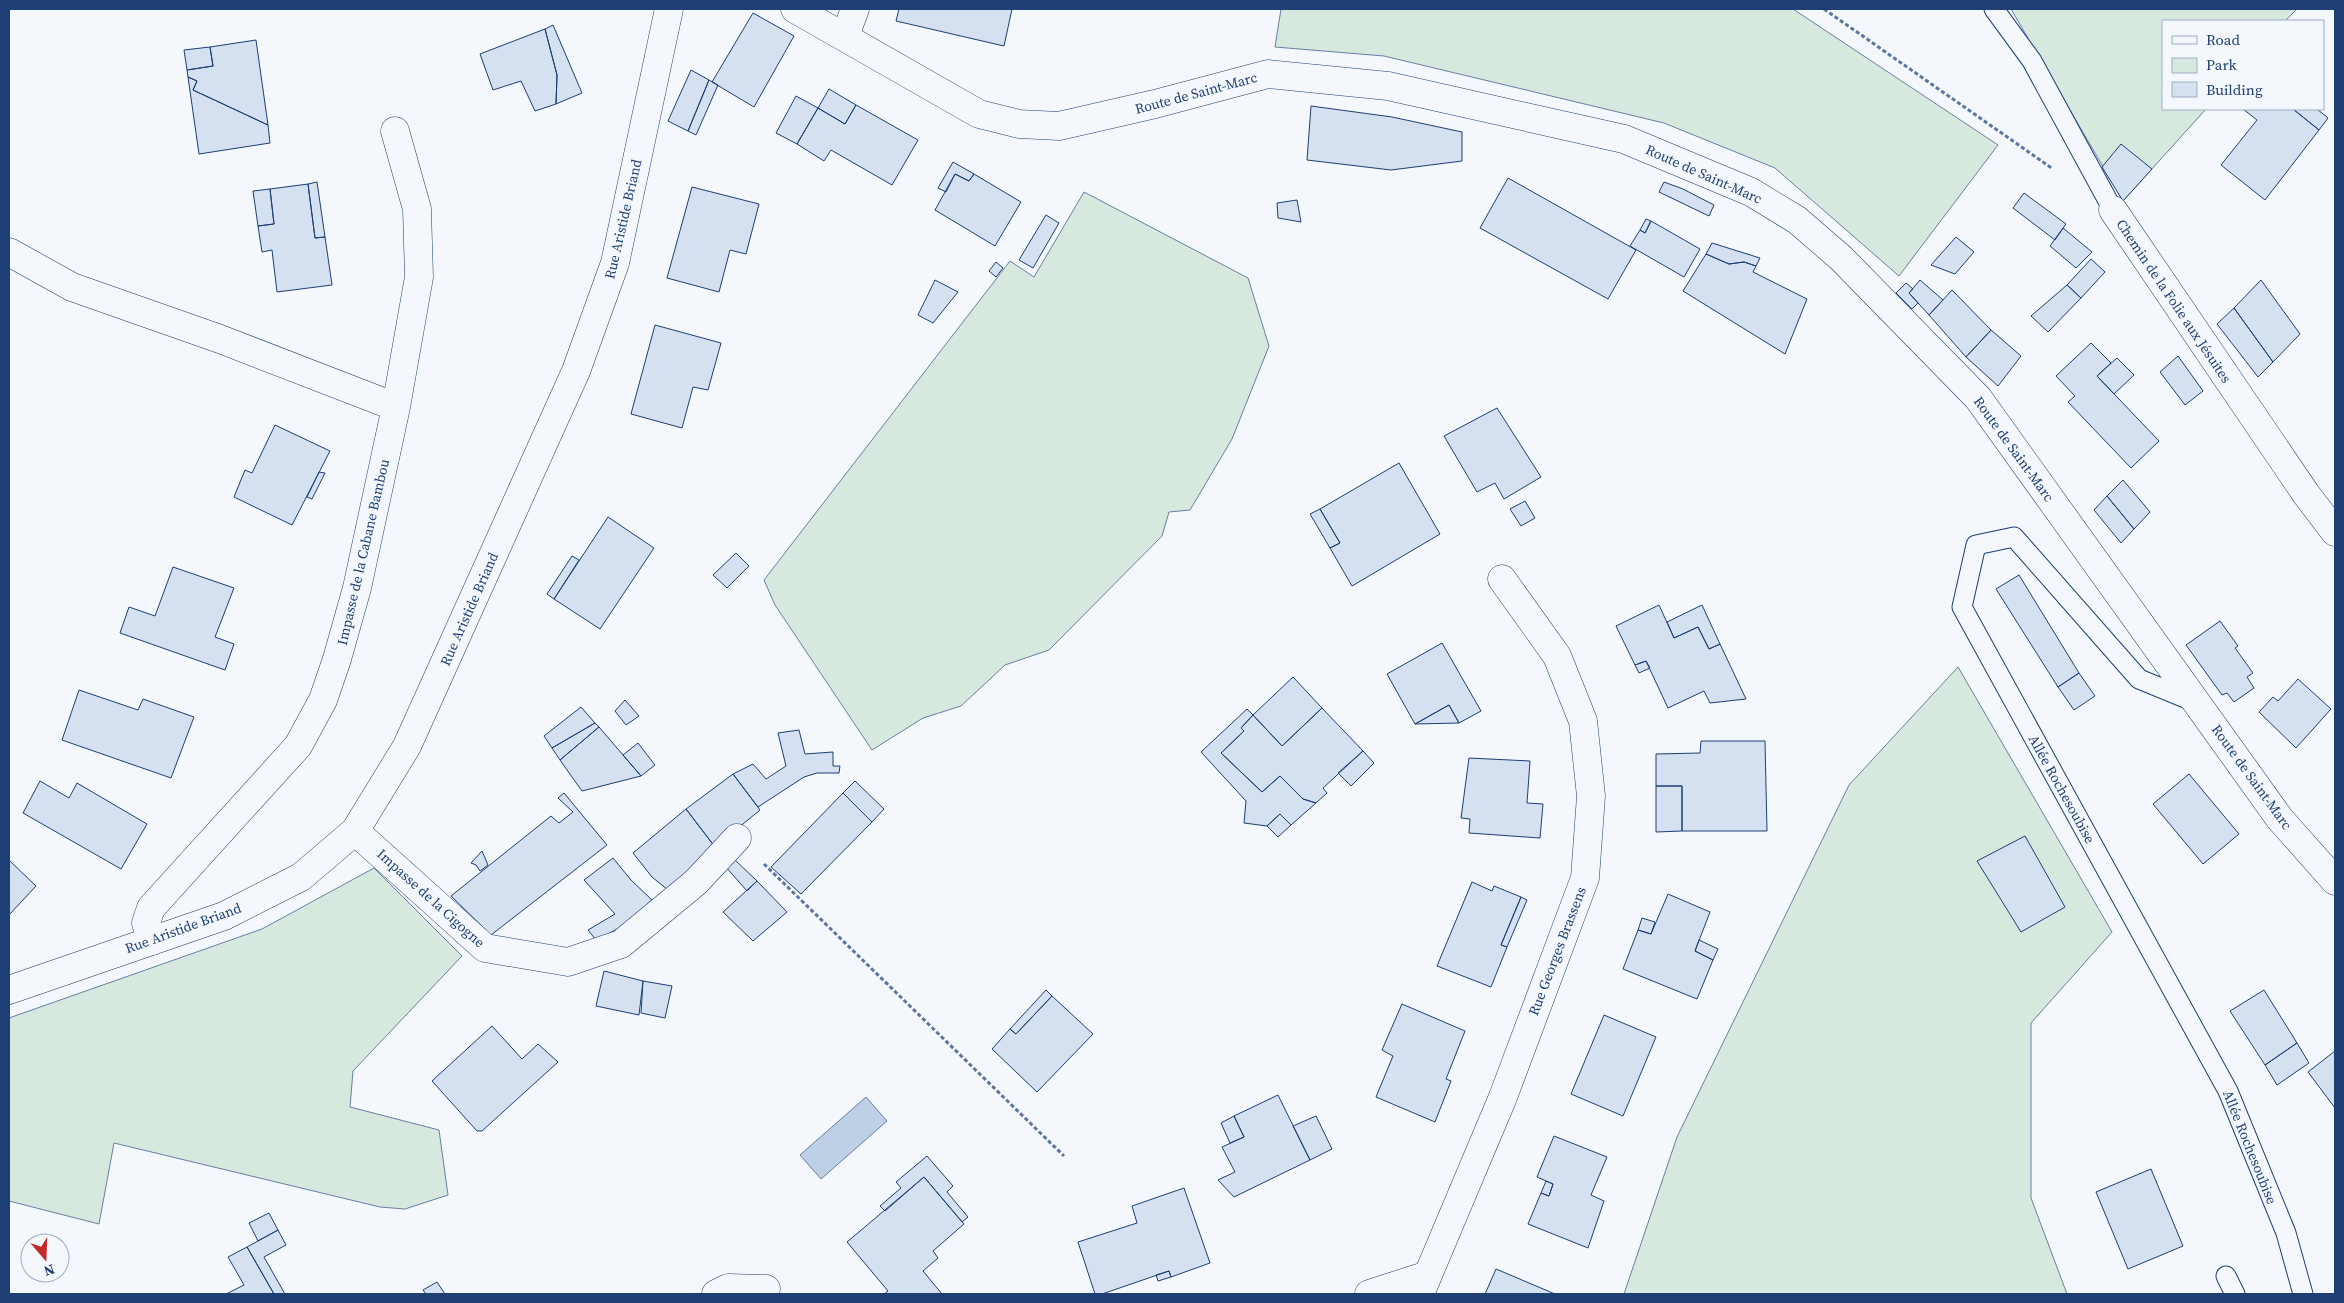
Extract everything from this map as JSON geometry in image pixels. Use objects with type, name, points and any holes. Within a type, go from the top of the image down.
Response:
[{"type":"street","name":"Rue Aristide Briand","points":[[9,990],[224,916],[301,877],[355,831],[407,746],[576,371],[615,263],[669,9]]},
{"type":"street","name":"Route de Saint-Marc","points":[[795,9],[979,114],[1019,124],[1059,126],[1155,104],[1268,74],[1388,86],[1624,139],[1751,192],[1797,220],[1841,258],[1978,398],[2280,818],[2335,881]]},
{"type":"street","points":[[845,36],[855,9]]},
{"type":"street","name":"Impasse de la Cabane Bambou","points":[[152,941],[146,923],[152,908],[298,746],[323,700],[357,588],[396,407],[419,277],[417,208],[395,131]]},
{"type":"street","name":"Chemin de la Folie aux Jésuites","points":[[2113,210],[2306,494],[2335,532]]},
{"type":"street","points":[[9,252],[72,287],[220,340],[396,407]]},
{"type":"street","name":"Rue Georges Brassens","points":[[1424,1285],[1503,1097],[1585,878],[1592,796],[1583,721],[1557,656],[1502,579]]},
{"type":"street","name":"Impasse de la Cigogne","points":[[355,831],[485,948],[568,962],[621,944],[696,882],[737,838]]},
{"type":"street","points":[[1369,1294],[1424,1285]]},
{"type":"street","points":[[716,1294],[728,1288],[766,1289]]},
{"type":"lane","points":[[1994,9],[2032,61],[2113,210]]},
{"type":"lane","name":"Allée Rochesoubise","points":[[2197,702],[2139,679],[2014,537],[1976,545],[1962,607],[2228,1091],[2286,1232],[2303,1294]]},
{"type":"lane","points":[[2226,1276],[2235,1294]]},
{"type":"path","points":[[1824,9],[2056,171]]},
{"type":"path","points":[[737,838],[1064,1156]]},
{"type":"green space","points":[[1281,9],[1793,9],[1998,145],[1899,276],[1775,168],[1664,123],[1384,56],[1275,47]]},
{"type":"green space","points":[[2011,9],[2297,9],[2286,20],[2162,20],[2162,110],[2205,110],[2123,201]]},
{"type":"green space","points":[[1084,192],[1248,278],[1269,346],[1232,439],[1190,510],[1169,512],[1162,536],[1049,650],[1005,665],[961,706],[923,718],[872,750],[775,605],[764,580],[1010,261],[1034,277]]},
{"type":"green space","points":[[1958,667],[2112,932],[2031,1023],[2031,1198],[2067,1294],[1624,1294],[1677,1137],[1849,785]]},
{"type":"green space","points":[[374,868],[462,956],[353,1071],[350,1107],[439,1130],[448,1195],[405,1209],[380,1207],[114,1143],[99,1224],[9,1201],[9,1018],[262,929]]},
{"type":"water","points":[[866,1097],[887,1121],[821,1179],[800,1155]]},
{"type":"building","points":[[899,9],[1012,9],[1004,46],[896,21]]},
{"type":"building","points":[[753,13],[794,36],[754,107],[712,82]]},
{"type":"building","points":[[553,25],[582,93],[556,104],[557,75],[545,29]]},
{"type":"building","points":[[545,29],[557,75],[556,104],[535,111],[521,81],[493,90],[480,54]]},
{"type":"building","points":[[256,40],[268,125],[193,90],[197,81],[188,77],[187,70],[213,66],[210,47]]},
{"type":"building","points":[[210,47],[213,66],[187,70],[184,50]]},
{"type":"building","points":[[691,70],[709,80],[688,131],[668,121]]},
{"type":"building","points":[[188,77],[197,81],[193,90],[268,125],[270,143],[199,154]]},
{"type":"building","points":[[709,80],[718,85],[696,135],[688,131]]},
{"type":"building","points":[[829,89],[856,105],[845,124],[818,108]]},
{"type":"building","points":[[796,96],[818,108],[797,144],[776,133]]},
{"type":"building","points":[[856,105],[918,140],[892,185],[831,150],[824,161],[797,144],[818,108],[845,124]]},
{"type":"building","points":[[1311,106],[1392,117],[1462,132],[1462,161],[1391,170],[1307,160]]},
{"type":"building","points":[[2244,110],[2294,110],[2319,130],[2265,200],[2221,165],[2257,120]]},
{"type":"building","points":[[2294,110],[2318,110],[2328,118],[2319,130]]},
{"type":"building","points":[[2121,144],[2152,169],[2123,201],[2102,167]]},
{"type":"building","points":[[953,162],[974,174],[969,181],[955,174],[946,192],[938,188]]},
{"type":"building","points":[[955,174],[969,181],[974,174],[1021,202],[995,246],[935,210]]},
{"type":"building","points":[[1508,178],[1636,250],[1608,299],[1480,228]]},
{"type":"building","points":[[317,182],[325,237],[315,238],[308,184]]},
{"type":"building","points":[[1664,182],[1683,189],[1714,205],[1709,216],[1659,192]]},
{"type":"building","points":[[308,184],[315,238],[325,237],[332,285],[277,292],[272,250],[262,252],[258,226],[274,224],[270,189]]},
{"type":"building","points":[[692,187],[759,204],[746,254],[730,250],[719,292],[667,278]]},
{"type":"building","points":[[270,189],[274,224],[258,226],[253,191]]},
{"type":"building","points":[[2024,193],[2066,224],[2055,240],[2013,208]]},
{"type":"building","points":[[1297,200],[1301,222],[1278,218],[1277,203]]},
{"type":"building","points":[[1046,215],[1059,223],[1033,268],[1019,260]]},
{"type":"building","points":[[1646,219],[1651,221],[1645,233],[1640,230]]},
{"type":"building","points":[[1651,221],[1700,249],[1684,277],[1630,246],[1640,230],[1645,233]]},
{"type":"building","points":[[2063,228],[2092,252],[2076,268],[2050,246]]},
{"type":"building","points":[[1956,237],[1974,252],[1955,274],[1931,265]]},
{"type":"building","points":[[1712,243],[1760,258],[1756,266],[1744,262],[1729,264],[1706,254]]},
{"type":"building","points":[[1706,254],[1729,264],[1744,262],[1756,266],[1753,272],[1807,299],[1785,354],[1683,291]]},
{"type":"building","points":[[2091,259],[2105,272],[2081,298],[2067,285]]},
{"type":"building","points":[[996,262],[1003,268],[996,277],[989,271]]},
{"type":"building","points":[[935,280],[958,292],[933,323],[918,315]]},
{"type":"building","points":[[1920,280],[1943,300],[1929,315],[1909,293]]},
{"type":"building","points":[[2261,280],[2300,334],[2273,362],[2234,308]]},
{"type":"building","points":[[1906,283],[1913,289],[1909,293],[1918,303],[1912,309],[1896,293]]},
{"type":"building","points":[[2067,285],[2081,298],[2048,332],[2031,316]]},
{"type":"building","points":[[1952,290],[1991,330],[1966,357],[1929,315]]},
{"type":"building","points":[[2234,308],[2273,362],[2258,377],[2217,324]]},
{"type":"building","points":[[655,325],[721,343],[708,390],[693,387],[682,428],[631,414]]},
{"type":"building","points":[[1991,330],[2021,356],[1998,386],[1966,357]]},
{"type":"building","points":[[2091,343],[2111,363],[2097,376],[2159,441],[2131,468],[2068,402],[2075,396],[2056,376]]},
{"type":"building","points":[[2178,356],[2203,391],[2185,405],[2160,372]]},
{"type":"building","points":[[2117,358],[2134,375],[2114,394],[2097,376]]},
{"type":"building","points":[[1497,408],[1541,477],[1504,499],[1495,483],[1477,492],[1444,436]]},
{"type":"building","points":[[275,425],[330,451],[292,525],[234,497],[245,470],[252,473]]},
{"type":"building","points":[[1399,463],[1440,534],[1352,586],[1330,548],[1340,543],[1320,509]]},
{"type":"building","points":[[319,472],[325,473],[312,499],[307,497]]},
{"type":"building","points":[[2123,480],[2150,512],[2134,529],[2107,496]]},
{"type":"building","points":[[2107,496],[2134,529],[2121,543],[2094,510]]},
{"type":"building","points":[[1525,501],[1535,518],[1521,526],[1510,509]]},
{"type":"building","points":[[1320,509],[1340,543],[1330,548],[1310,514]]},
{"type":"building","points":[[608,517],[654,548],[600,629],[554,599]]},
{"type":"building","points":[[736,553],[749,566],[727,588],[713,575]]},
{"type":"building","points":[[572,556],[579,560],[554,599],[547,594]]},
{"type":"building","points":[[173,567],[234,588],[215,637],[234,644],[225,670],[120,633],[129,607],[155,616]]},
{"type":"building","points":[[2019,575],[2079,673],[2058,687],[1996,589]]},
{"type":"building","points":[[1659,605],[1674,638],[1698,627],[1709,649],[1720,644],[1746,699],[1710,703],[1704,691],[1668,708],[1646,661],[1635,665],[1616,626]]},
{"type":"building","points":[[1702,605],[1720,644],[1709,649],[1698,627],[1674,638],[1667,622]]},
{"type":"building","points":[[2220,621],[2238,646],[2235,648],[2253,673],[2247,677],[2254,688],[2234,702],[2227,693],[2222,695],[2186,645]]},
{"type":"building","points":[[1442,643],[1481,711],[1459,723],[1449,705],[1415,724],[1387,674]]},
{"type":"building","points":[[1646,661],[1650,668],[1639,673],[1635,665]]},
{"type":"building","points":[[2079,673],[2095,696],[2074,710],[2058,687]]},
{"type":"building","points":[[1293,677],[1322,708],[1282,746],[1253,715]]},
{"type":"building","points":[[2298,679],[2331,709],[2296,748],[2259,712],[2273,697],[2278,701]]},
{"type":"building","points":[[79,690],[138,710],[143,699],[194,717],[171,778],[62,740]]},
{"type":"building","points":[[625,700],[639,716],[626,725],[615,711]]},
{"type":"building","points":[[1449,705],[1459,723],[1415,724]]},
{"type":"building","points":[[581,707],[595,723],[552,748],[544,736]]},
{"type":"building","points":[[1322,708],[1363,751],[1323,788],[1327,793],[1316,803],[1303,799],[1280,776],[1262,792],[1221,753],[1244,731],[1241,728],[1253,715],[1282,746]]},
{"type":"building","points":[[1247,709],[1253,715],[1241,728],[1244,731],[1221,753],[1262,792],[1280,776],[1303,799],[1316,803],[1291,825],[1280,814],[1267,826],[1244,823],[1246,801],[1201,752]]},
{"type":"building","points":[[595,723],[599,727],[560,760],[552,748]]},
{"type":"building","points":[[599,727],[641,776],[582,791],[560,760]]},
{"type":"building","points":[[799,730],[805,754],[833,752],[833,766],[840,766],[839,773],[817,773],[804,777],[758,807],[733,774],[753,764],[766,779],[786,766],[778,733]]},
{"type":"building","points":[[1701,741],[1765,741],[1767,831],[1682,831],[1682,786],[1656,786],[1656,754],[1700,753]]},
{"type":"building","points":[[638,743],[655,765],[641,776],[623,755]]},
{"type":"building","points":[[1363,751],[1374,763],[1351,786],[1338,773]]},
{"type":"building","points":[[1469,758],[1530,761],[1527,803],[1543,804],[1540,838],[1469,833],[1470,819],[1461,818]]},
{"type":"building","points":[[733,774],[760,810],[715,847],[686,809]]},
{"type":"building","points":[[2189,774],[2239,834],[2203,864],[2153,804]]},
{"type":"building","points":[[40,781],[69,798],[77,783],[147,824],[121,869],[23,813]]},
{"type":"building","points":[[855,781],[884,809],[872,822],[843,793]]},
{"type":"building","points":[[1656,786],[1682,786],[1682,831],[1656,832]]},
{"type":"building","points":[[564,793],[607,845],[491,935],[451,896],[551,816],[559,823],[573,812],[558,798]]},
{"type":"building","points":[[843,793],[872,822],[801,894],[771,867]]},
{"type":"building","points":[[686,809],[715,847],[668,890],[652,877],[633,853]]},
{"type":"building","points":[[1280,814],[1291,825],[1278,837],[1267,826]]},
{"type":"building","points":[[2025,836],[2065,907],[2021,932],[1977,861]]},
{"type":"building","points":[[482,851],[488,865],[480,871],[476,865],[471,863]]},
{"type":"building","points":[[613,858],[631,880],[652,900],[625,925],[596,940],[588,930],[615,914],[584,880]]},
{"type":"building","points":[[733,858],[757,881],[747,891],[725,866]]},
{"type":"building","points":[[9,860],[36,886],[9,915]]},
{"type":"building","points":[[757,881],[787,912],[753,941],[723,912]]},
{"type":"building","points":[[1472,882],[1492,891],[1494,886],[1521,897],[1501,945],[1507,947],[1491,987],[1437,966]]},
{"type":"building","points":[[1668,894],[1710,912],[1695,951],[1713,960],[1697,999],[1623,969],[1638,930],[1651,934]]},
{"type":"building","points":[[1521,897],[1527,900],[1507,947],[1501,945]]},
{"type":"building","points":[[1642,918],[1655,922],[1651,934],[1638,930]]},
{"type":"building","points":[[1699,940],[1718,949],[1713,960],[1695,951]]},
{"type":"building","points":[[604,971],[643,981],[639,1015],[596,1006]]},
{"type":"building","points":[[643,981],[672,986],[665,1018],[641,1013]]},
{"type":"building","points":[[1046,990],[1052,996],[1016,1034],[1010,1029]]},
{"type":"building","points":[[2264,990],[2297,1043],[2265,1065],[2230,1011]]},
{"type":"building","points":[[1052,996],[1093,1034],[1037,1092],[992,1049],[1010,1029],[1016,1034]]},
{"type":"building","points":[[1402,1004],[1465,1031],[1446,1079],[1451,1081],[1435,1122],[1376,1097],[1393,1056],[1382,1050]]},
{"type":"building","points":[[1604,1015],[1656,1037],[1623,1116],[1571,1094]]},
{"type":"building","points":[[492,1026],[522,1059],[538,1044],[558,1062],[482,1131],[477,1131],[432,1081]]},
{"type":"building","points":[[2297,1043],[2309,1063],[2277,1085],[2265,1065]]},
{"type":"building","points":[[2335,1051],[2335,1108],[2308,1072]]},
{"type":"building","points":[[1278,1095],[1310,1160],[1234,1197],[1218,1180],[1235,1172],[1222,1147],[1244,1137],[1234,1116]]},
{"type":"building","points":[[1234,1116],[1244,1137],[1230,1143],[1221,1123]]},
{"type":"building","points":[[1316,1116],[1332,1149],[1310,1160],[1293,1126]]},
{"type":"building","points":[[1554,1136],[1607,1157],[1591,1195],[1604,1201],[1588,1248],[1528,1224],[1541,1193],[1549,1196],[1553,1184],[1537,1177]]},
{"type":"building","points":[[927,1156],[953,1186],[947,1192],[968,1217],[962,1222],[924,1177],[885,1211],[880,1206],[901,1188],[896,1182]]},
{"type":"building","points":[[2151,1169],[2183,1246],[2128,1269],[2096,1192]]},
{"type":"building","points":[[924,1177],[964,1224],[933,1251],[938,1258],[923,1271],[942,1294],[884,1294],[888,1291],[847,1242]]},
{"type":"building","points":[[1546,1181],[1553,1184],[1549,1196],[1541,1193]]},
{"type":"building","points":[[1184,1188],[1210,1263],[1171,1277],[1169,1271],[1102,1294],[1095,1294],[1078,1242],[1137,1223],[1132,1206]]},
{"type":"building","points":[[269,1213],[278,1230],[258,1241],[249,1223]]},
{"type":"building","points":[[278,1230],[286,1245],[264,1257],[285,1294],[274,1294],[247,1247]]},
{"type":"building","points":[[247,1247],[274,1294],[226,1294],[244,1285],[228,1257]]},
{"type":"building","points":[[1496,1269],[1555,1294],[1485,1294]]},
{"type":"building","points":[[1169,1271],[1171,1277],[1158,1281],[1156,1275]]},
{"type":"building","points":[[437,1282],[445,1294],[426,1294],[423,1290]]}]
